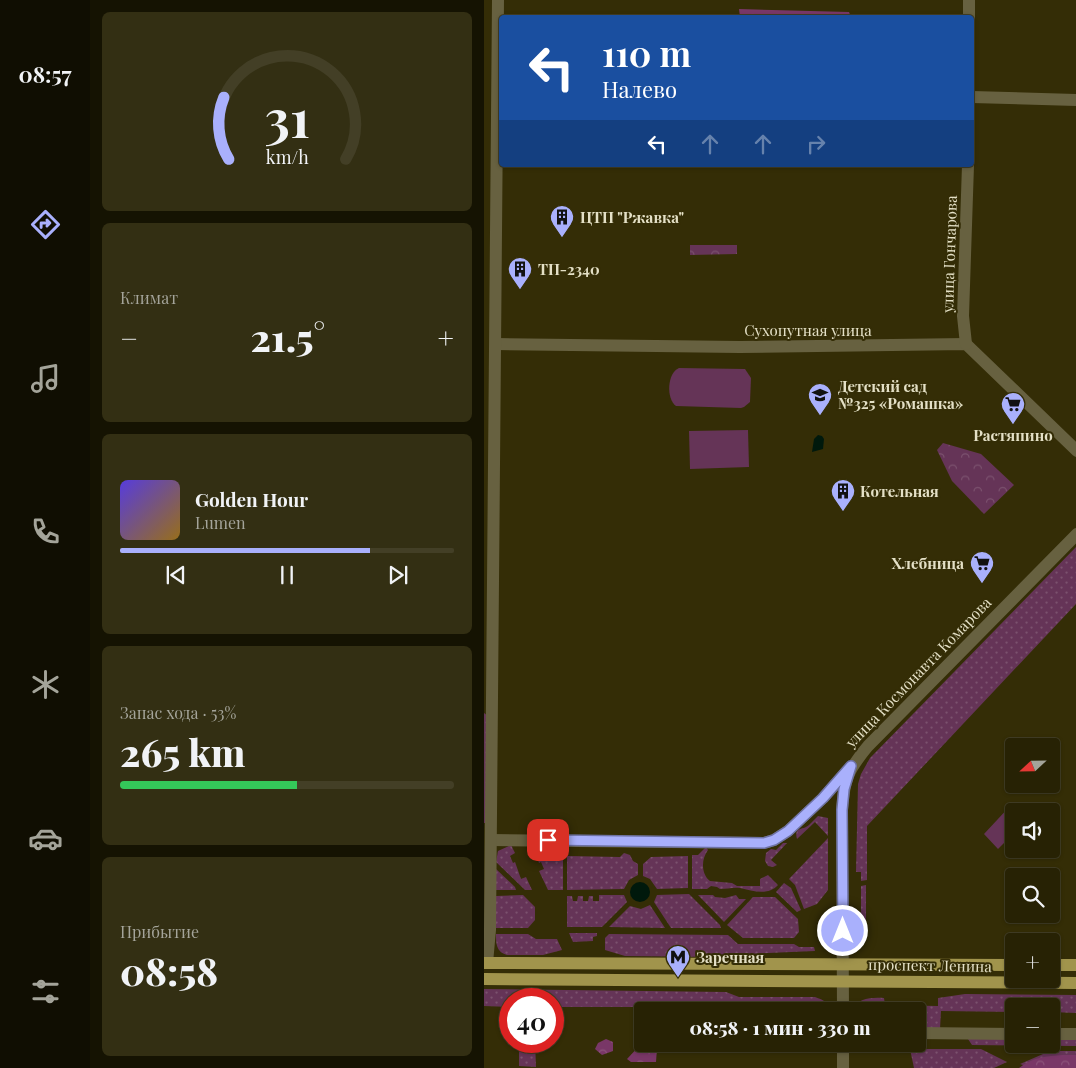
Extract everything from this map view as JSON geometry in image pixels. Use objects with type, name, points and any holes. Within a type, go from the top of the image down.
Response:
[{"type":"main road","name":"проспект Ленина","points":[[485,963],[1005,965]]},
{"type":"main road","points":[[1060,965],[1076,965]]},
{"type":"main road","name":"проспект Ленина","points":[[484,980],[1076,982]]},
{"type":"street","points":[[498,0],[499,46]]},
{"type":"street","points":[[969,0],[969,15]]},
{"type":"street","points":[[974,97],[1076,100]]},
{"type":"street","points":[[485,963],[490,930],[499,167]]},
{"type":"street","name":"улица Гончарова","points":[[966,344],[963,316],[968,167]]},
{"type":"street","name":"Сухопутная улица","points":[[497,344],[740,347],[966,344]]},
{"type":"street","points":[[966,344],[1076,451]]},
{"type":"street","name":"улица Космонавта Комарова","points":[[844,1002],[842,810],[844,789],[851,766],[868,746],[1076,534]]},
{"type":"street","points":[[491,840],[764,843],[774,840],[788,831],[823,798],[851,766]]},
{"type":"street","points":[[926,1033],[1005,1034]]},
{"type":"street","points":[[1060,1034],[1076,1034]]},
{"type":"street","points":[[843,1052],[843,1068]]},
{"type":"green space","points":[[739,9],[849,12],[850,15],[740,15]]},
{"type":"green space","points":[[690,245],[737,245],[737,254],[690,255]]},
{"type":"green space","points":[[679,368],[745,369],[751,378],[750,402],[741,408],[676,406],[671,398],[669,386],[672,375]]},
{"type":"green space","points":[[748,430],[749,467],[690,469],[689,431]]},
{"type":"green space","points":[[943,443],[981,454],[1014,485],[984,514],[952,481],[937,450]]},
{"type":"green space","points":[[1076,547],[1076,604],[867,826],[867,880],[861,881],[861,872],[856,872],[858,784],[870,758]]},
{"type":"green space","points":[[484,713],[488,716],[486,823],[484,823]]},
{"type":"green space","points":[[1005,811],[1005,842],[998,849],[984,834]]},
{"type":"green space","points":[[818,816],[828,818],[828,836],[815,822],[797,839],[798,830],[809,825]]},
{"type":"green space","points":[[828,838],[828,890],[817,904],[804,909],[795,885],[789,879]]},
{"type":"green space","points":[[783,843],[787,843],[771,860],[777,865],[773,867],[768,866],[765,861],[766,853],[771,849],[776,850]]},
{"type":"green space","points":[[511,845],[515,853],[510,856],[513,863],[515,862],[521,879],[526,877],[532,890],[525,890],[496,862],[498,851]]},
{"type":"green space","points":[[533,845],[563,845],[563,890],[548,890],[539,871],[544,869],[541,862],[539,863]]},
{"type":"green space","points":[[706,847],[708,850],[703,866],[705,874],[710,881],[732,883],[737,886],[760,886],[760,879],[768,875],[778,885],[765,892],[737,888],[720,889],[711,886],[707,889],[692,889],[692,855],[698,855]]},
{"type":"green space","points":[[624,853],[630,855],[633,861],[638,864],[638,875],[629,880],[624,889],[567,890],[567,856],[620,857]]},
{"type":"green space","points":[[688,856],[688,888],[657,889],[650,879],[643,876],[643,864],[651,857]]},
{"type":"green space","points":[[496,869],[515,887],[516,890],[496,890]]},
{"type":"green space","points":[[784,883],[791,888],[801,910],[797,912],[776,892]]},
{"type":"green space","points":[[866,885],[866,937],[861,937],[861,886]]},
{"type":"green space","points":[[689,894],[721,928],[671,928],[654,902],[657,895]]},
{"type":"green space","points":[[523,895],[535,907],[535,920],[528,928],[496,928],[496,896]]},
{"type":"green space","points":[[599,895],[624,895],[627,902],[602,927],[567,927],[567,896],[572,896],[573,901],[577,901],[578,896],[583,896],[583,901],[588,901],[589,896],[593,896],[593,901],[599,901]]},
{"type":"green space","points":[[698,895],[713,895],[725,898],[736,895],[739,899],[746,899],[724,922]]},
{"type":"green space","points":[[753,897],[775,897],[798,919],[799,932],[794,938],[743,938],[727,925]]},
{"type":"green space","points":[[650,905],[665,928],[609,927],[630,906],[641,909]]},
{"type":"green space","points":[[569,933],[597,933],[597,936],[593,937],[593,941],[573,942]]},
{"type":"green space","points":[[496,934],[528,934],[536,939],[557,939],[562,950],[543,955],[507,955],[503,954],[499,949]]},
{"type":"green space","points":[[609,934],[728,935],[738,944],[794,944],[799,947],[814,947],[815,951],[720,957],[625,956],[605,950],[605,938]]},
{"type":"green space","points":[[484,989],[499,989],[499,1007],[484,1006]]},
{"type":"green space","points":[[564,990],[726,992],[739,997],[815,997],[826,1002],[634,1002],[634,1007],[564,1007]]},
{"type":"green space","points":[[965,994],[1076,995],[1076,1013],[1060,1012],[1060,998],[1005,998],[1005,1012],[941,1011],[940,1029],[926,1029],[926,1006],[938,1006],[938,998]]},
{"type":"green space","points":[[870,998],[884,998],[885,1002],[859,1002]]},
{"type":"green space","points":[[606,1039],[613,1042],[613,1051],[602,1055],[595,1049],[598,1043]]},
{"type":"green space","points":[[968,1039],[1005,1039],[1005,1045],[972,1045]]},
{"type":"green space","points":[[1060,1040],[1076,1040],[1076,1046],[1060,1046]]},
{"type":"green space","points":[[926,1049],[981,1049],[1007,1062],[994,1068],[914,1068],[911,1052],[926,1052]]},
{"type":"green space","points":[[1076,1051],[1076,1068],[1031,1068],[1020,1064],[1045,1053]]},
{"type":"green space","points":[[634,1052],[657,1052],[656,1062],[631,1062],[627,1059]]},
{"type":"green space","points":[[519,1053],[535,1053],[536,1067],[519,1066]]},
{"type":"green space","points":[[1076,1055],[1076,1068],[1019,1068],[1035,1059]]},
{"type":"shaded area","points":[[818,435],[824,439],[823,449],[812,452],[814,439]]},
{"type":"shaded area","points":[[640,882],[647,885],[650,892],[647,899],[640,902],[633,899],[630,892],[633,885]]},
{"type":"place","name":"ЦТП \"Ржавка\"","points":[[562,238]]},
{"type":"place","name":"ТП-2340","points":[[520,290]]},
{"type":"place","name":"Детский сад №325 «Ромашка»","points":[[820,416]]},
{"type":"place","name":"Растяпино","points":[[1013,425]]},
{"type":"place","name":"Котельная","points":[[843,512]]},
{"type":"place","name":"Хлебница","points":[[982,584]]},
{"type":"place","name":"Заречная","points":[[678,978]]},
{"type":"route","points":[[548,840],[764,843],[782,836],[788,831],[823,798],[851,766],[844,789],[842,810],[843,931]]}]
